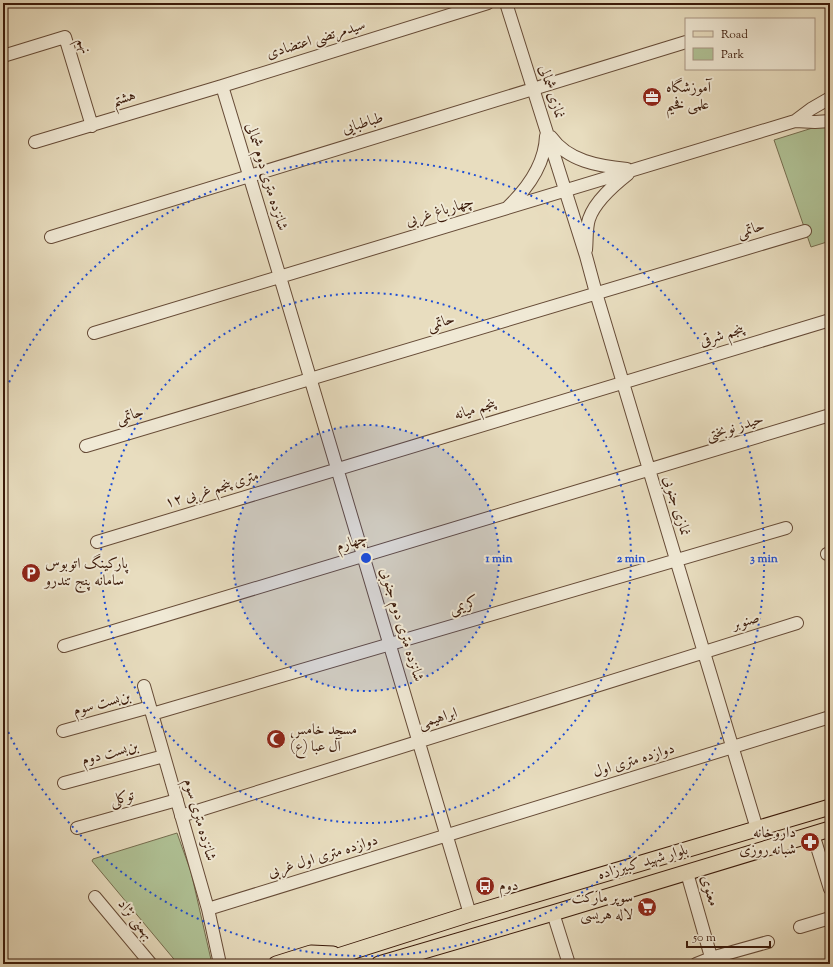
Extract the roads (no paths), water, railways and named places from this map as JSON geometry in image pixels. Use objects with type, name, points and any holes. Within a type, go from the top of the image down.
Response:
[{"type":"main road","name":"بلوار شهید کبیرزاده","points":[[313,964],[470,914],[830,807]]},
{"type":"main road","name":"بلوار شهید کبیرزاده","points":[[380,964],[830,829]]},
{"type":"main road","name":"بلوار شهید کبیرزاده","points":[[276,964],[311,953],[342,954]]},
{"type":"street","name":"سیدمرتضی اعتضادی","points":[[222,86],[488,3]]},
{"type":"street","name":"نمازی شمالی","points":[[506,3],[565,191]]},
{"type":"street","name":"نهم","points":[[3,56],[65,38],[92,126]]},
{"type":"street","name":"طباطبایی","points":[[51,237],[685,42]]},
{"type":"street","name":"هشتم","points":[[35,142],[222,86]]},
{"type":"street","name":"شانزده متری دوم شمالی","points":[[222,86],[280,277]]},
{"type":"street","points":[[795,121],[810,109],[830,98]]},
{"type":"street","points":[[795,121],[830,121]]},
{"type":"street","name":"چهارباغ غربی","points":[[94,333],[795,121]]},
{"type":"street","points":[[546,131],[563,151],[575,157],[604,166],[634,170]]},
{"type":"street","points":[[506,209],[527,186],[536,172],[546,144],[546,131]]},
{"type":"street","points":[[586,256],[589,219],[592,213],[598,203],[612,187],[634,170]]},
{"type":"street","name":"نمازی جنوبی","points":[[565,191],[586,256],[757,829]]},
{"type":"street","name":"حاتمی","points":[[86,446],[805,231]]},
{"type":"street","name":"شانزده متری دوم جنوبی","points":[[280,277],[470,914]]},
{"type":"street","name":"پنجم شرقی","points":[[623,382],[830,320]]},
{"type":"street","name":"پنجم میانه","points":[[338,469],[623,382]]},
{"type":"street","name":"حیدر نوبختی","points":[[649,470],[830,415]]},
{"type":"street","name":"۱۲ متری پنجم غربی","points":[[97,542],[338,469]]},
{"type":"street","name":"چهارم","points":[[64,646],[649,470]]},
{"type":"street","name":"کریمی","points":[[151,711],[390,644],[786,528]]},
{"type":"street","name":"صنوبر","points":[[704,652],[797,623]]},
{"type":"street","name":"ابراهیمی","points":[[181,816],[704,652]]},
{"type":"street","name":"شانزده متری سوم","points":[[144,686],[208,909],[220,964]]},
{"type":"street","name":"بن‌بست سوم","points":[[63,731],[151,711]]},
{"type":"street","name":"دوازده متری اول","points":[[447,835],[830,717]]},
{"type":"street","name":"بن‌بست دوم","points":[[64,784],[164,756]]},
{"type":"street","name":"توکلی","points":[[77,828],[176,800]]},
{"type":"street","points":[[813,834],[830,889]]},
{"type":"street","name":"دوازده متری اول غربی","points":[[208,909],[447,835]]},
{"type":"street","name":"معنوی","points":[[687,873],[712,961]]},
{"type":"street","name":"بهمنی نژاد","points":[[95,896],[151,964]]},
{"type":"street","points":[[553,913],[569,964]]},
{"type":"street","points":[[800,927],[830,918]]},
{"type":"street","points":[[696,964],[712,961],[768,942]]},
{"type":"place","name":"آموزشگاه علمی فخیم","points":[[652,97]]},
{"type":"place","name":"پارکینگ اتوبوس سامانه پنج تندرو","points":[[31,573]]},
{"type":"place","name":"مسجد خامس آل عبا (ع)","points":[[276,739]]},
{"type":"place","name":"داروخانه شبانه روزی","points":[[810,842]]},
{"type":"place","name":"دوم","points":[[485,886]]},
{"type":"place","name":"سوپر مارکت لاله هریسی","points":[[647,907]]}]
